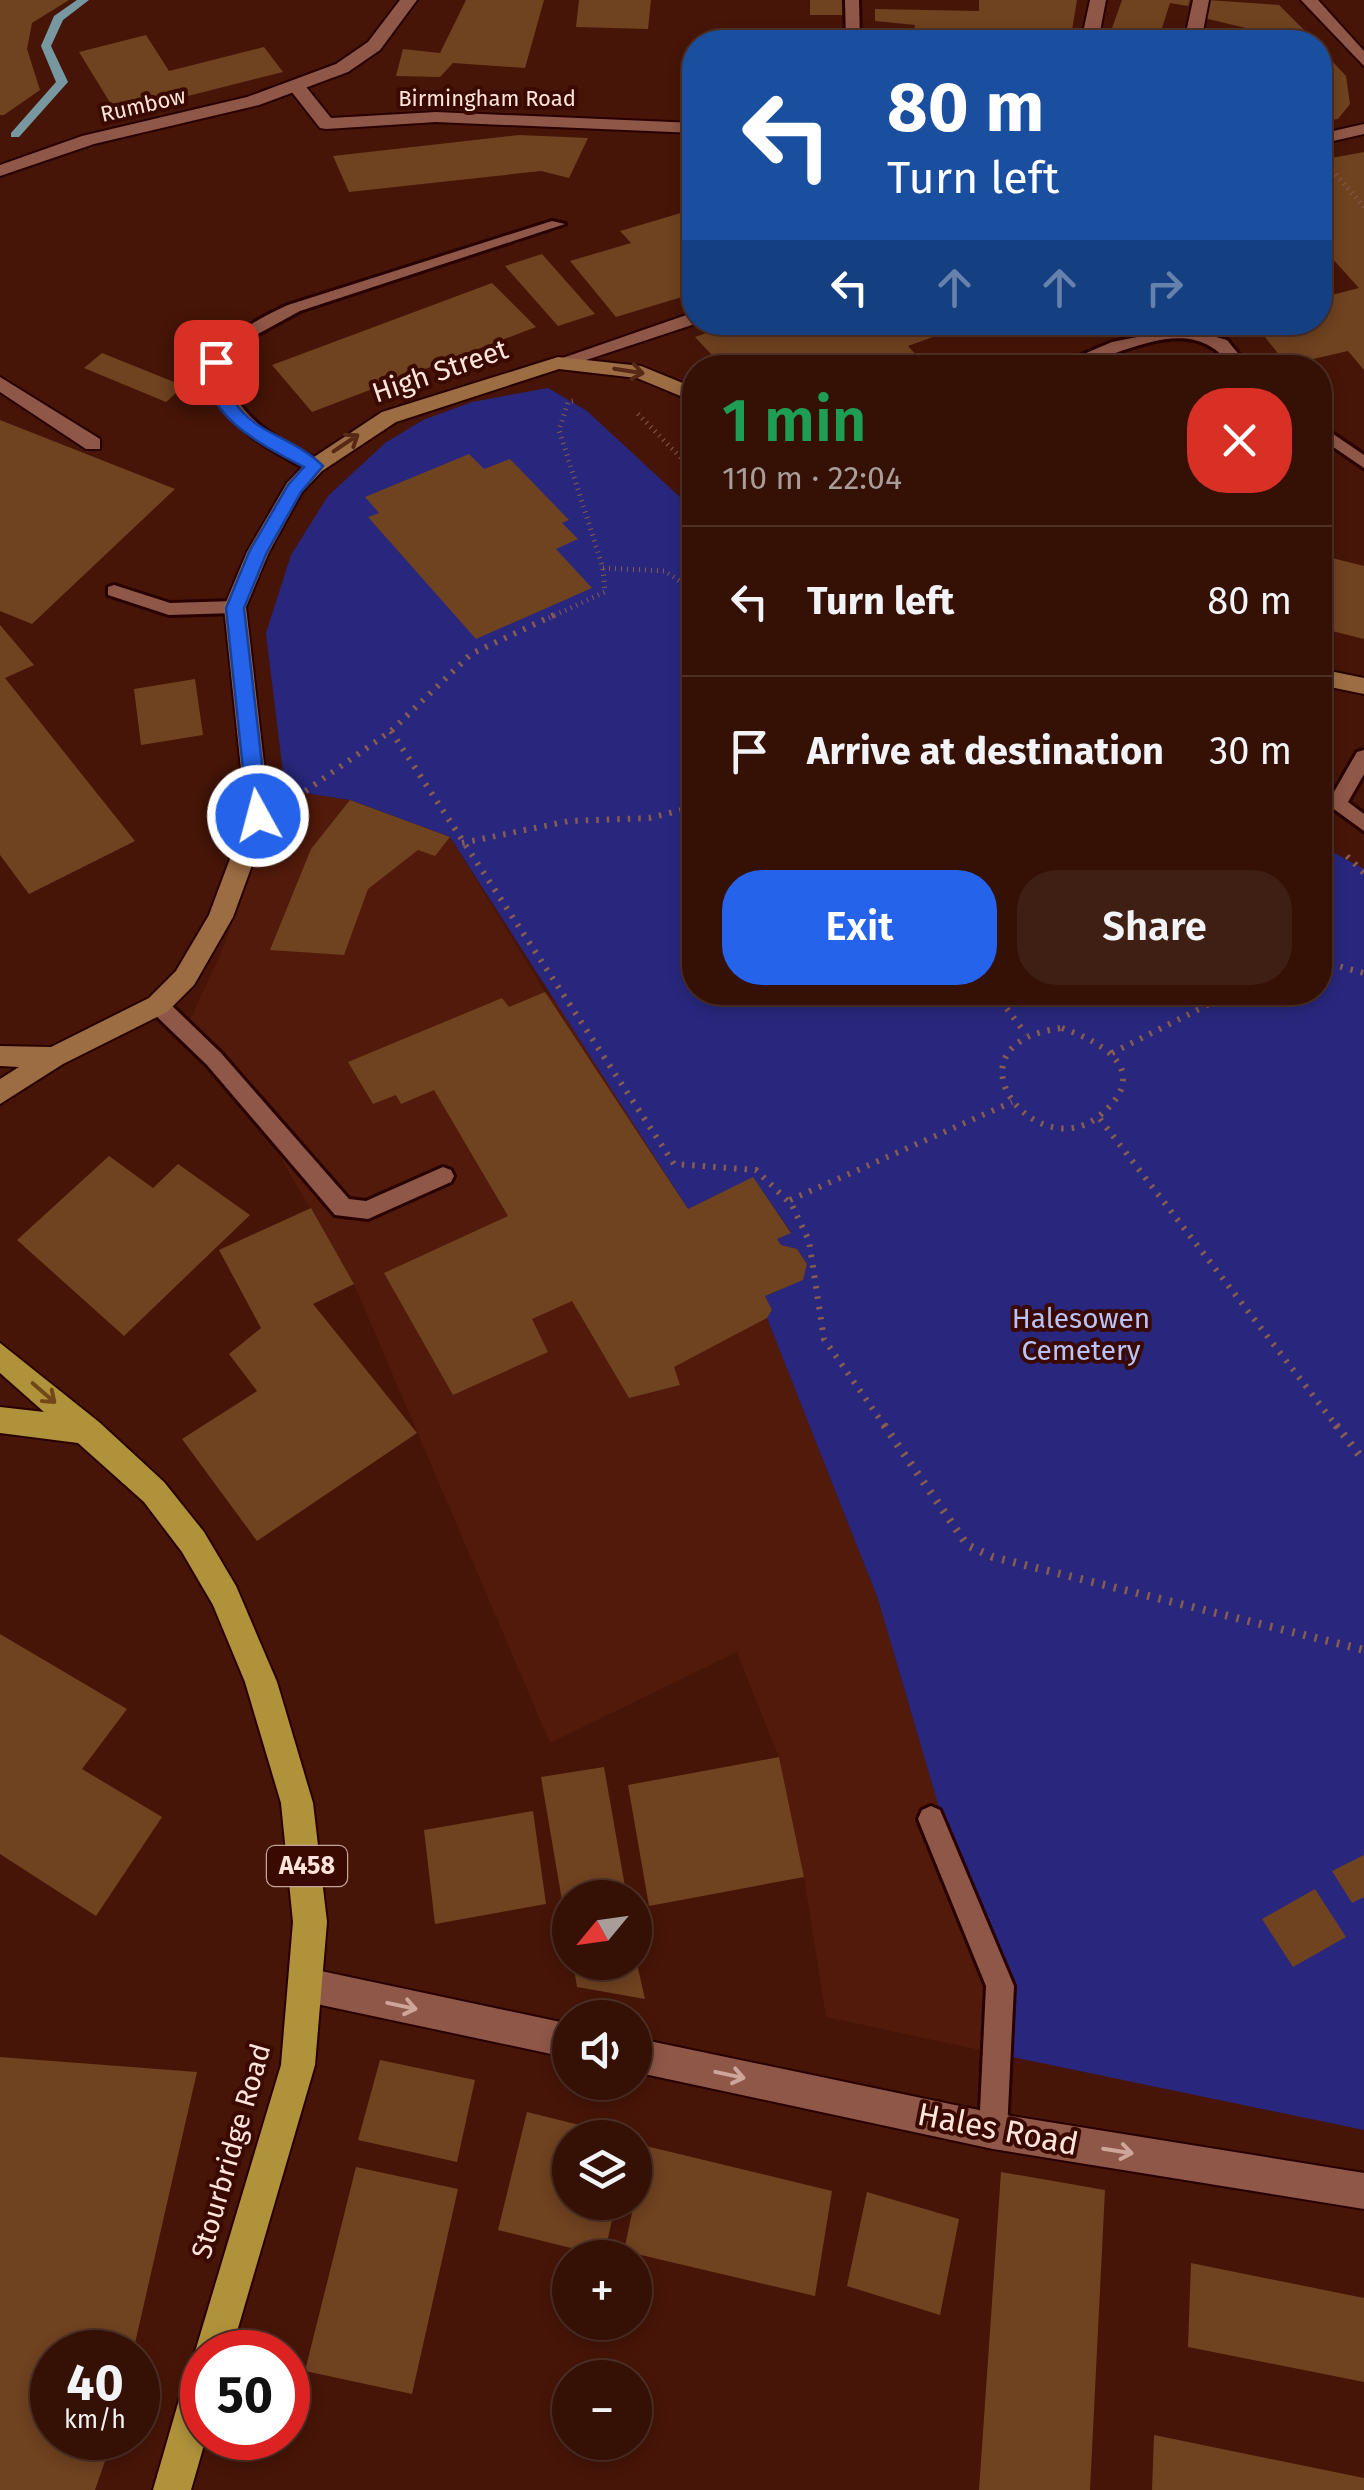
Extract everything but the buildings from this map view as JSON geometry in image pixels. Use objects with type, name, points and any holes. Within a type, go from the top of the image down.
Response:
[{"type":"highway","name":"A458","points":[[0,1355],[89,1431]]},
{"type":"highway","points":[[0,1420],[89,1431]]},
{"type":"highway","name":"Stourbridge Road","points":[[89,1431],[154,1492],[193,1542],[225,1596],[261,1682],[287,1762],[304,1844],[310,1922],[298,2065],[219,2330]]},
{"type":"highway","points":[[172,2490],[181,2460]]},
{"type":"main road","name":"High Street","points":[[0,1093],[54,1057],[158,1005],[184,978],[220,917],[258,816],[235,608],[258,552],[294,488],[314,466],[389,417],[558,363]]},
{"type":"main road","points":[[558,363],[641,372],[682,390]]},
{"type":"main road","points":[[1332,679],[1364,686]]},
{"type":"main road","points":[[0,1056],[54,1057]]},
{"type":"street","name":"Rumbow","points":[[0,172],[88,140],[160,126],[298,87],[342,68],[374,46],[409,0]]},
{"type":"street","points":[[1092,30],[1098,0]]},
{"type":"street","points":[[1195,30],[1201,0]]},
{"type":"street","points":[[1309,0],[1364,61]]},
{"type":"street","name":"Birmingham Road","points":[[298,87],[326,124],[436,117],[682,127]]},
{"type":"street","points":[[1332,136],[1364,128]]},
{"type":"street","name":"High Street","points":[[558,363],[682,322]]},
{"type":"street","points":[[0,383],[93,444]]},
{"type":"street","points":[[307,1985],[552,2037]]},
{"type":"street","name":"Hales Road","points":[[652,2059],[993,2130],[1364,2191]]},
{"type":"lane","points":[[852,0],[853,30]]},
{"type":"lane","points":[[314,466],[276,446],[224,405],[217,386],[216,362],[237,340],[260,323],[294,308],[557,224]]},
{"type":"lane","points":[[1099,355],[1160,335]]},
{"type":"lane","points":[[1183,335],[1221,343],[1231,355]]},
{"type":"lane","points":[[1332,439],[1364,463]]},
{"type":"lane","points":[[114,591],[170,609],[235,608]]},
{"type":"lane","points":[[1364,757],[1338,804],[1364,824]]},
{"type":"lane","points":[[158,1005],[214,1059],[343,1208],[368,1210],[443,1176]]},
{"type":"lane","points":[[931,1819],[1000,1986],[993,2130]]},
{"type":"path","points":[[1332,171],[1364,206]]},
{"type":"path","points":[[286,802],[392,732],[472,654],[605,592],[603,568],[560,430],[568,402]]},
{"type":"path","points":[[629,406],[660,431],[682,457]]},
{"type":"path","points":[[603,568],[665,571],[682,583]]},
{"type":"path","points":[[392,732],[674,1164],[686,1169],[752,1169],[767,1176],[790,1200],[809,1232],[816,1260],[816,1304],[824,1339],[967,1545],[993,1557],[1364,1650]]},
{"type":"path","points":[[462,843],[569,822],[649,818],[682,810]]},
{"type":"path","points":[[1332,964],[1364,973]]},
{"type":"path","points":[[1004,1005],[1026,1034]]},
{"type":"path","points":[[1112,1053],[1206,1005]]},
{"type":"path","points":[[1044,1028],[1082,1032],[1112,1053],[1124,1082],[1113,1109],[1082,1126],[1044,1122],[1012,1102],[1000,1072],[1012,1044],[1044,1028]]},
{"type":"path","points":[[790,1200],[1012,1102]]},
{"type":"path","points":[[1100,1119],[1364,1461]]},
{"type":"shaded area","points":[[284,781],[305,793],[350,800],[450,837],[545,992],[753,1177],[791,1233],[781,1245],[797,1249],[807,1264],[803,1280],[767,1318],[878,1599],[1012,2057],[826,2017],[804,1877],[779,1757],[737,1652],[550,1743],[354,1284],[237,1083],[188,1024],[221,953]]},
{"type":"green space","name":"Halesowen Cemetery","points":[[548,388],[587,411],[682,499],[682,1005],[1332,1005],[1332,852],[1364,869],[1364,2130],[1012,2057],[878,1599],[767,1318],[772,1310],[765,1296],[803,1279],[807,1264],[797,1249],[781,1245],[777,1239],[791,1232],[753,1178],[688,1209],[450,837],[350,800],[305,793],[284,781],[266,633],[291,555],[328,496],[385,443],[423,420],[472,402]]},
{"type":"waterway","points":[[15,135],[62,82],[46,46],[58,18],[84,0]]},
{"type":"route","points":[[216,362],[217,386],[224,405],[276,446],[314,466],[294,488],[258,552],[235,608],[258,816]]}]
